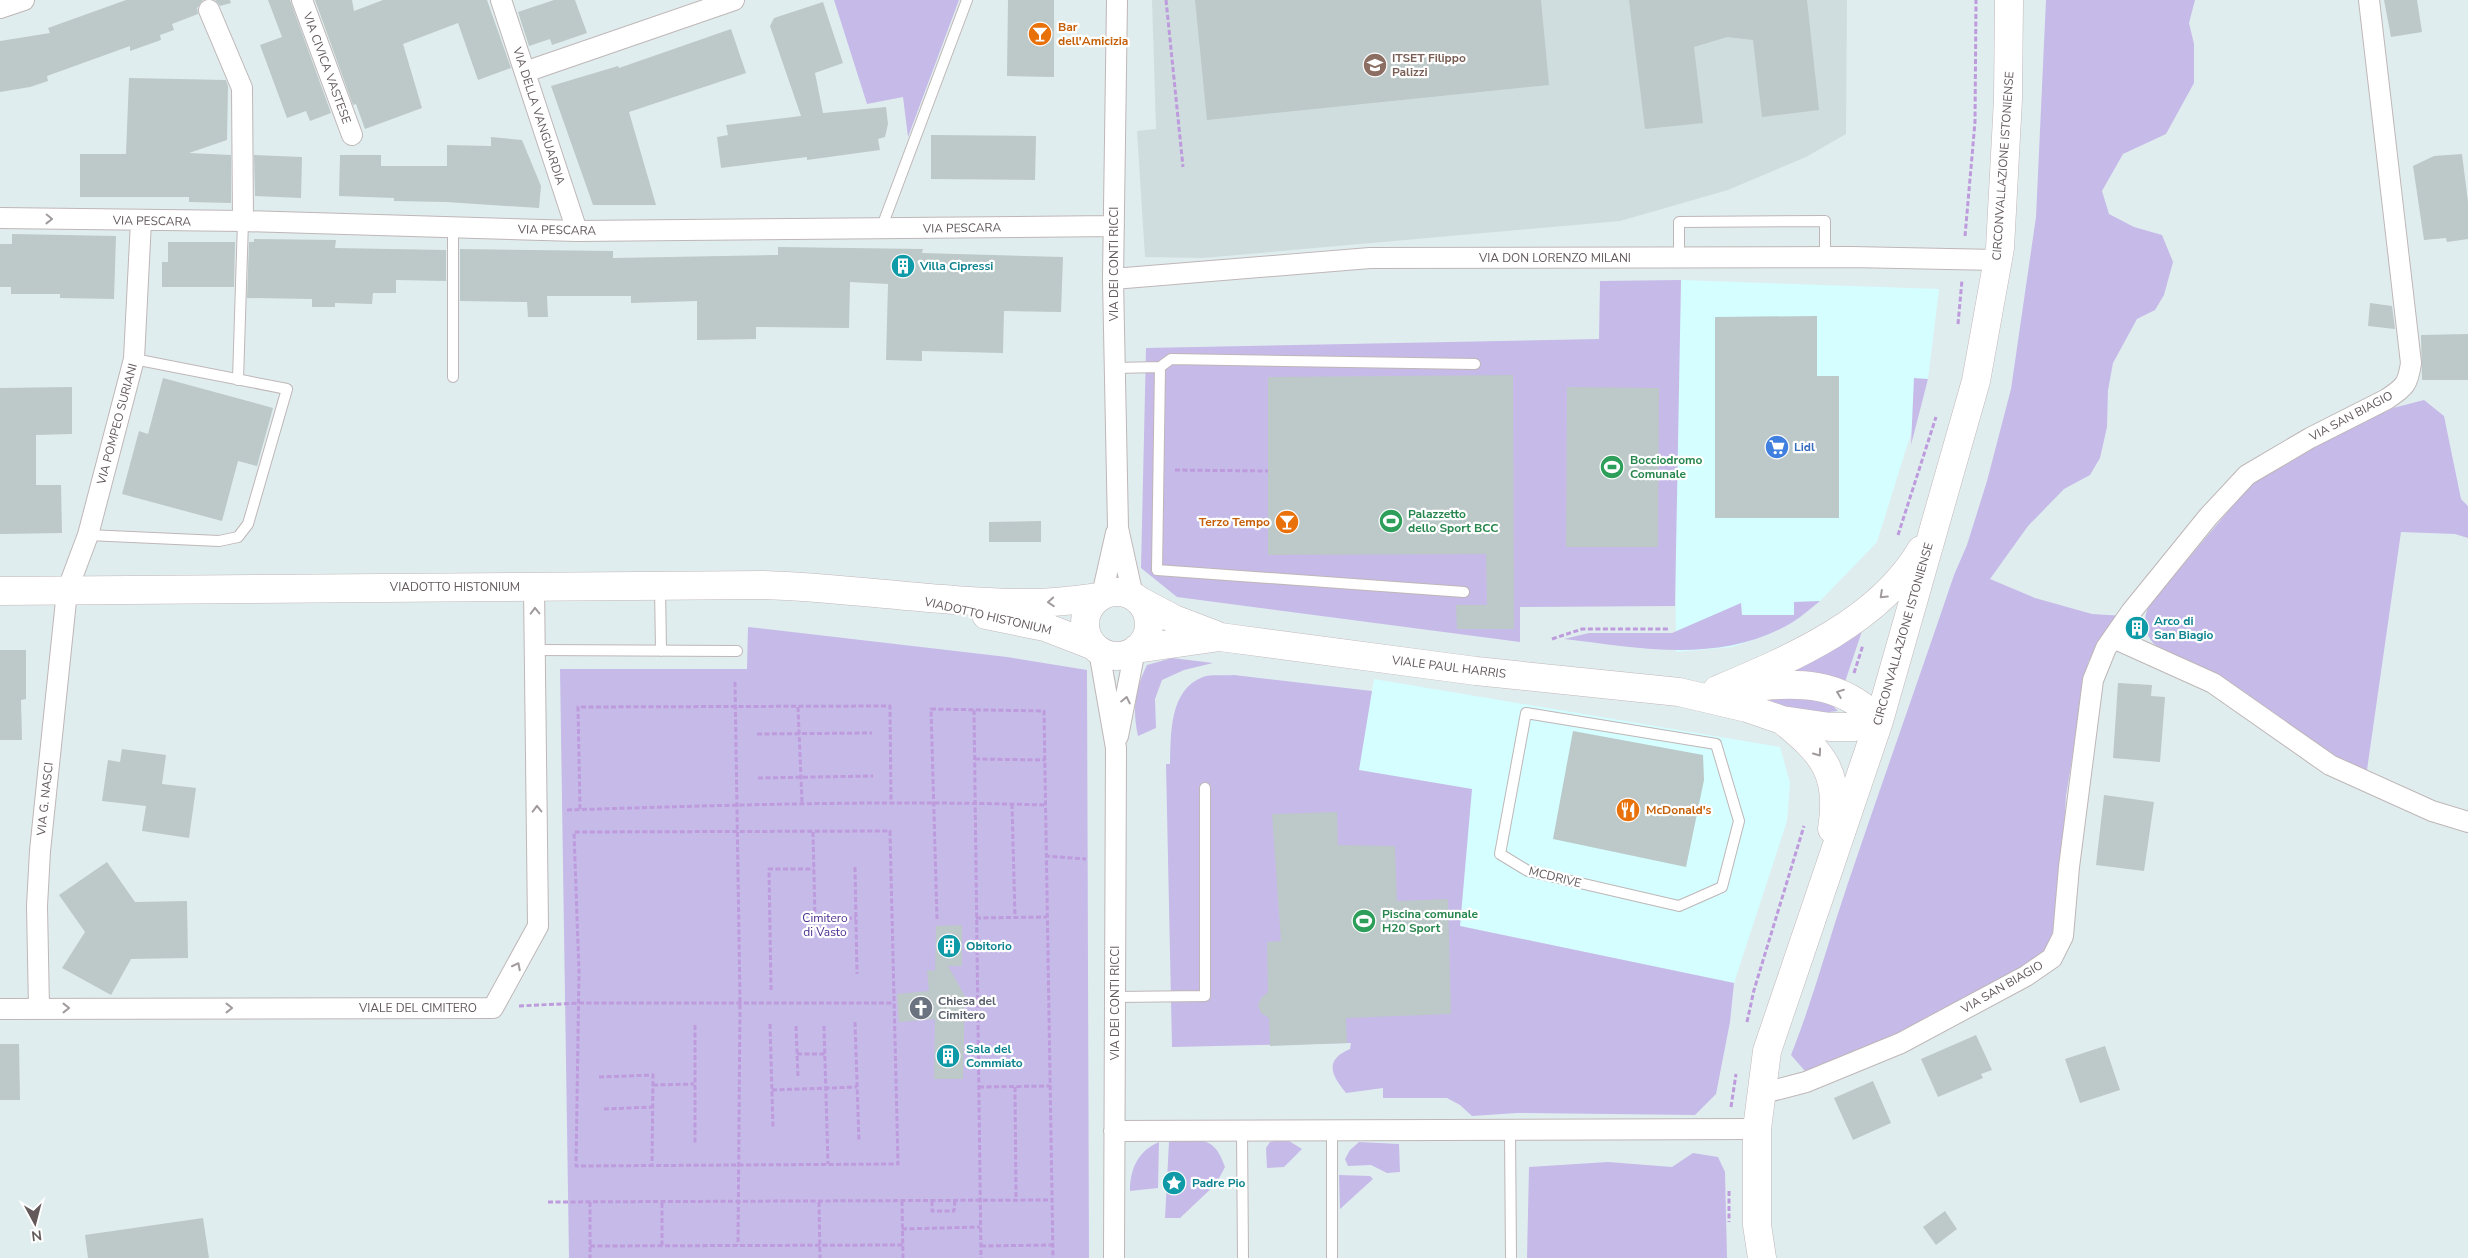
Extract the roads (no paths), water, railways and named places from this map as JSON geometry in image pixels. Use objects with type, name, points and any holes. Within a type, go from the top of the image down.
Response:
[{"type":"main road","name":"CIRCONVALLAZIONE ISTONIENSE","points":[[1762,1258],[1757,1224],[1757,1129],[1767,1051],[1824,875],[1878,721],[1976,381],[1998,260],[2007,144],[2008,0]]},
{"type":"main road","name":"VIALE PAUL HARRIS","points":[[1716,690],[1818,644],[1853,621],[1911,568],[1933,529]]},
{"type":"main road","name":"VIADOTTO HISTONIUM","points":[[0,591],[660,585],[805,586],[910,597],[1030,603],[1101,596]]},
{"type":"main road","points":[[1117,592],[1135,598],[1148,616],[1149,625],[1143,642],[1136,650],[1117,656],[1096,648],[1086,634],[1085,620],[1089,607],[1101,596],[1117,592]]},
{"type":"main road","name":"VIADOTTO HISTONIUM","points":[[910,597],[956,610],[1045,627],[1096,648]]},
{"type":"main road","name":"VIALE PAUL HARRIS","points":[[1135,598],[1174,619],[1220,637],[1476,671],[1679,692],[1747,708],[1782,720],[1830,727],[1853,726],[1878,721]]},
{"type":"main road","name":"VIALE PAUL HARRIS","points":[[1136,650],[1220,637]]},
{"type":"main road","name":"VIALE PAUL HARRIS","points":[[1679,692],[1769,685],[1810,685],[1839,691],[1863,704],[1878,721]]},
{"type":"main road","name":"VIALE PAUL HARRIS","points":[[1782,720],[1810,742],[1821,757],[1833,786],[1832,825],[1824,875]]},
{"type":"street","points":[[0,8],[24,0]]},
{"type":"street","name":"VIA CIVICA VASTESE","points":[[302,0],[352,136]]},
{"type":"street","name":"VIA DELLA VANGUARDIA","points":[[501,0],[577,232]]},
{"type":"street","points":[[526,72],[734,0]]},
{"type":"street","name":"VIA DEI CONTI RICCI","points":[[1117,0],[1113,279],[1118,528],[1135,598]]},
{"type":"street","name":"VIA SAN BIAGIO","points":[[1760,1094],[1806,1082],[1901,1043],[2026,976],[2052,958],[2062,936],[2068,867],[2093,680],[2098,665],[2113,638],[2208,518],[2247,475],[2281,453],[2387,399],[2404,388],[2411,363],[2369,0]]},
{"type":"street","points":[[210,10],[242,88],[243,221]]},
{"type":"street","name":"VIA PESCARA","points":[[0,218],[243,221],[577,232],[1114,226]]},
{"type":"street","name":"VIA POMPEO SURIANI","points":[[67,591],[88,535],[134,359],[141,221]]},
{"type":"street","name":"VIA DON LORENZO MILANI","points":[[1113,279],[1370,258],[1825,257],[1998,260]]},
{"type":"street","name":"VIA DEI CONTI RICCI","points":[[1101,596],[1118,528]]},
{"type":"street","name":"VIALE DEL CIMITERO","points":[[0,1009],[493,1008],[538,926],[534,586]]},
{"type":"street","name":"VIA G. NASCI","points":[[39,1008],[37,906],[40,851],[67,591]]},
{"type":"street","points":[[2113,638],[2213,683],[2330,765],[2432,811],[2468,822]]},
{"type":"street","name":"VIA DEI CONTI RICCI","points":[[1096,648],[1116,748]]},
{"type":"street","name":"VIA DEI CONTI RICCI","points":[[1114,1258],[1116,748],[1136,650]]},
{"type":"street","points":[[1114,1131],[1757,1129]]},
{"type":"lane","points":[[881,229],[967,0]]},
{"type":"lane","points":[[238,380],[243,221]]},
{"type":"lane","points":[[1679,258],[1679,222],[1825,221],[1825,257]]},
{"type":"lane","points":[[453,227],[453,377]]},
{"type":"lane","points":[[88,535],[220,541],[238,537],[248,524],[287,389],[134,359]]},
{"type":"lane","points":[[1115,368],[1160,367],[1171,360],[1474,364]]},
{"type":"lane","points":[[1160,367],[1156,570],[1464,592]]},
{"type":"lane","points":[[660,585],[661,651]]},
{"type":"lane","points":[[535,650],[737,650]]},
{"type":"lane","name":"MCDRIVE","points":[[1526,713],[1716,744],[1739,821],[1722,887],[1679,906],[1528,872],[1500,854],[1526,713]]},
{"type":"lane","points":[[1115,997],[1205,996],[1205,788]]},
{"type":"lane","points":[[1332,1130],[1332,1258]]},
{"type":"lane","points":[[1510,1130],[1511,1258]]},
{"type":"lane","points":[[1242,1132],[1243,1258]]},
{"type":"place","name":"Bar dell'Amicizia","points":[[1040,34]]},
{"type":"place","name":"ITSET Filippo Palizzi","points":[[1375,65]]},
{"type":"place","name":"Villa Cipressi","points":[[903,266]]},
{"type":"place","name":"Lidl","points":[[1777,447]]},
{"type":"place","name":"Bocciodromo Comunale","points":[[1612,467]]},
{"type":"place","name":"Palazzetto dello Sport BCC","points":[[1391,521]]},
{"type":"place","name":"Terzo Tempo","points":[[1287,522]]},
{"type":"place","name":"Arco di San Biagio","points":[[2137,628]]},
{"type":"place","name":"McDonald's","points":[[1628,810]]},
{"type":"place","name":"Piscina comunale H20 Sport","points":[[1364,921]]},
{"type":"place","name":"Obitorio","points":[[949,946]]},
{"type":"place","name":"Chiesa del Cimitero","points":[[921,1008]]},
{"type":"place","name":"Sala del Commiato","points":[[948,1056]]},
{"type":"place","name":"Padre Pio","points":[[1174,1183]]},
{"type":"park label","name":"Cimitero di Vasto","points":[[825,925]]}]
